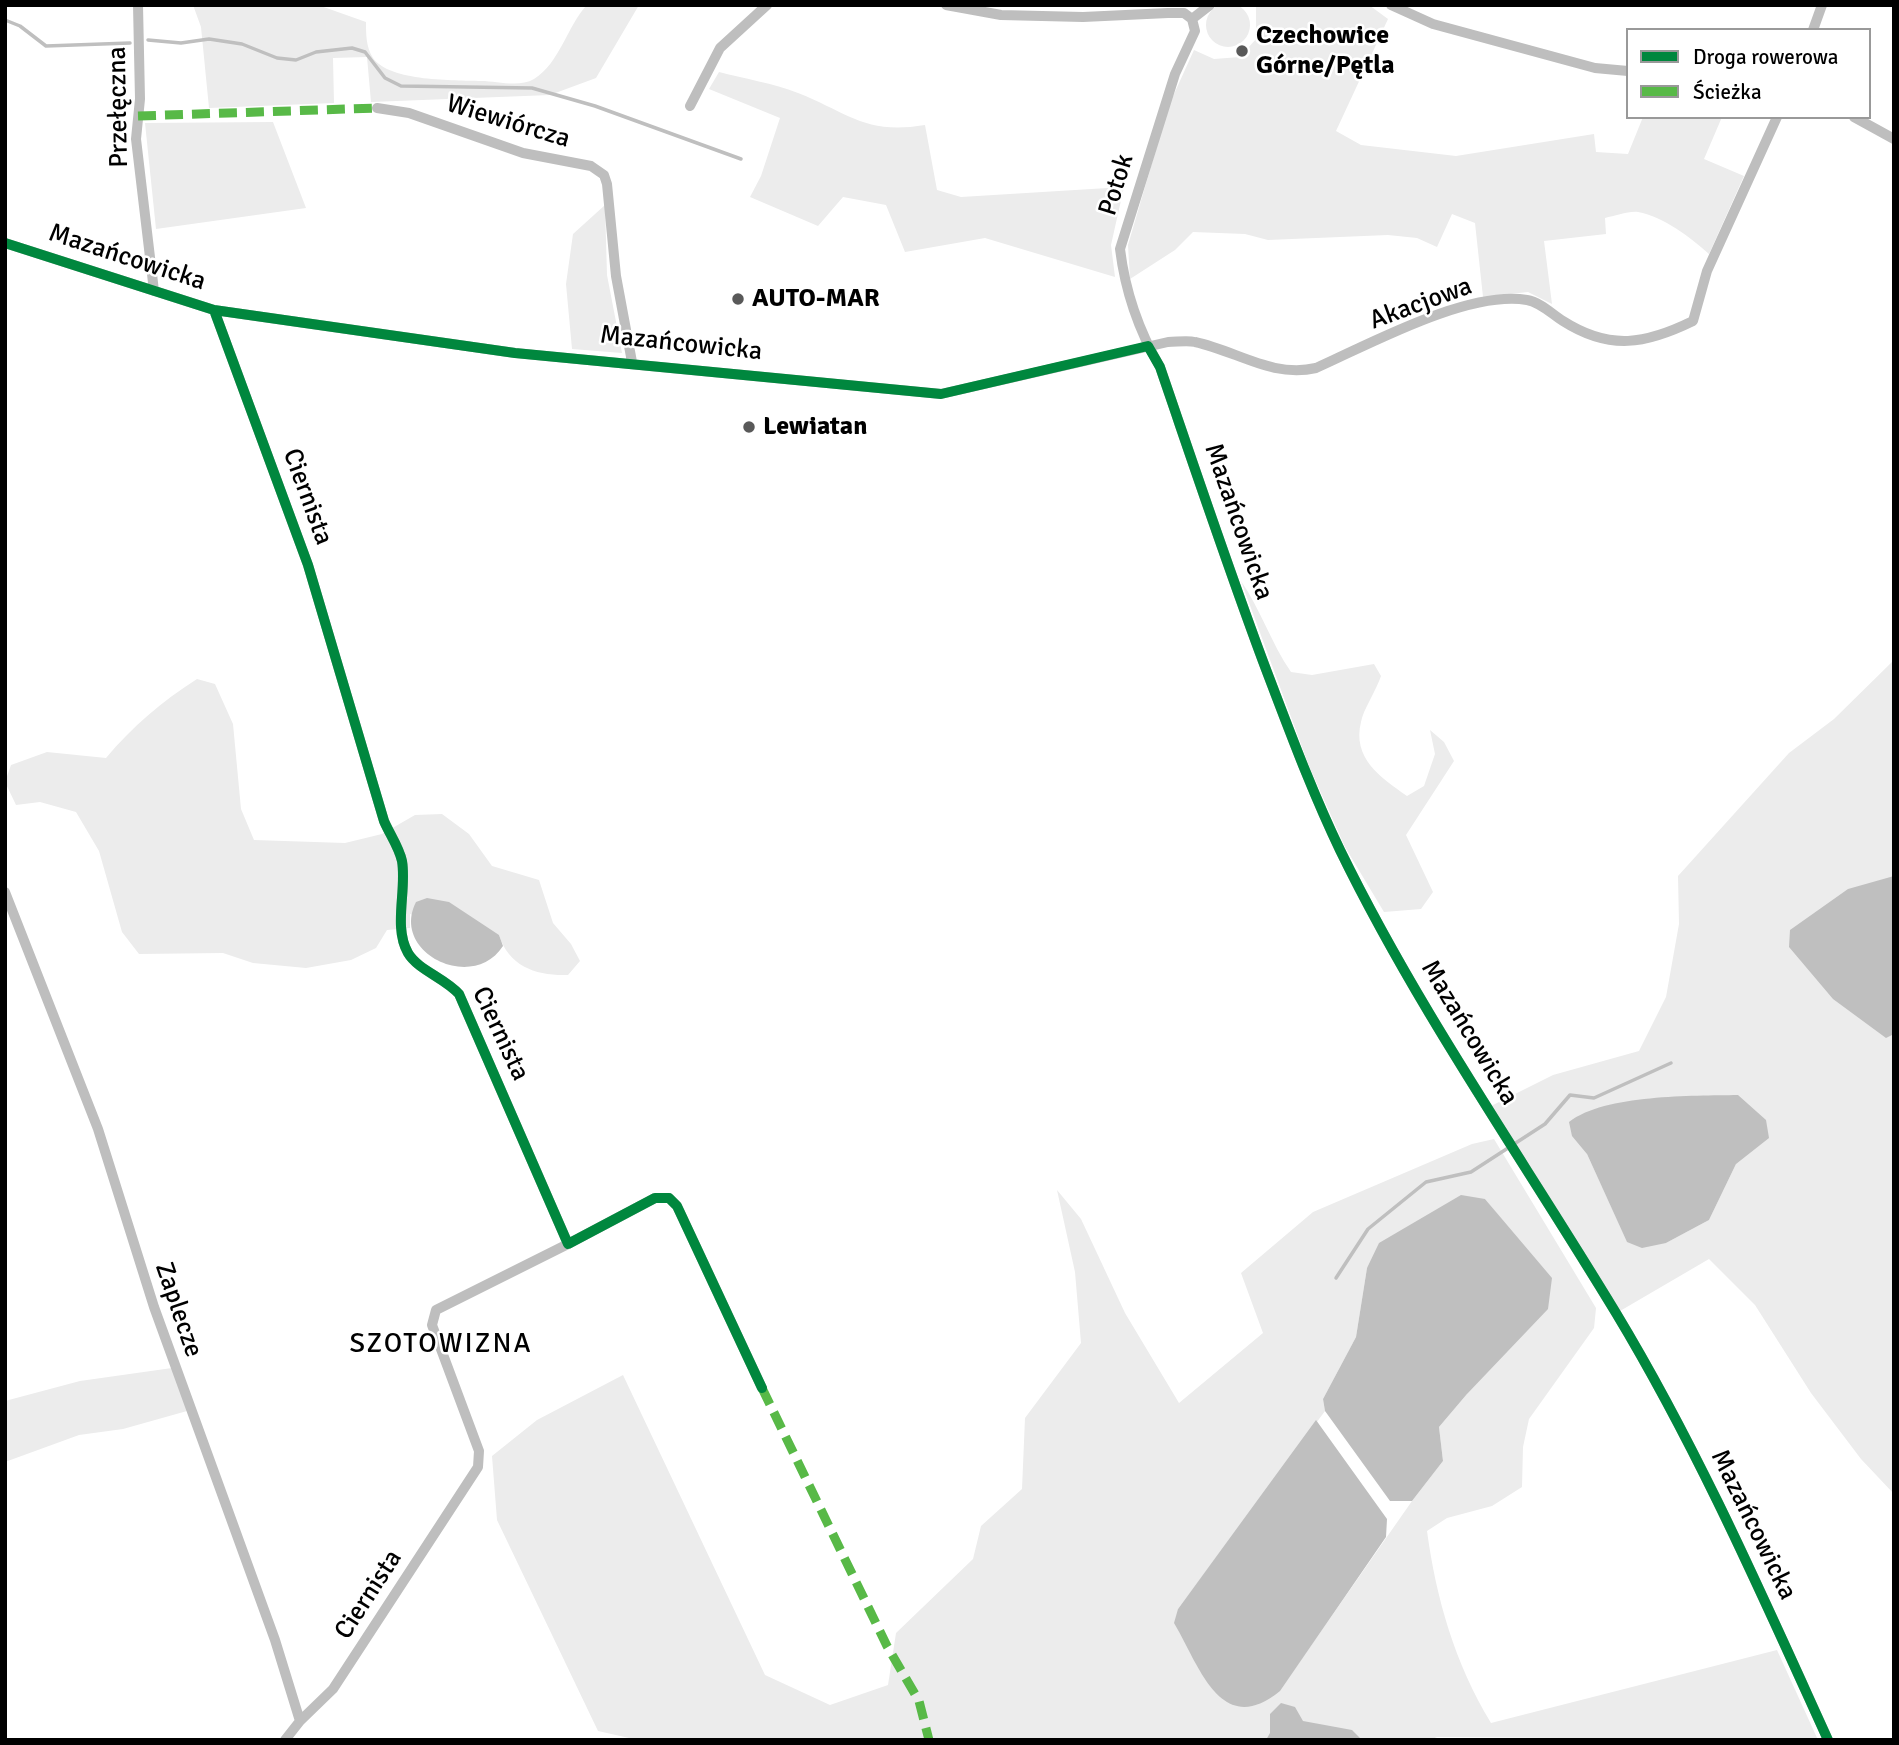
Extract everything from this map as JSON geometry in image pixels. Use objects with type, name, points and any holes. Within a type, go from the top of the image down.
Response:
[{"type":"street","name":"Przełęczna","points":[[138,5],[140,99],[136,139],[154,291]]},
{"type":"street","points":[[690,106],[720,48],[767,5]]},
{"type":"street","points":[[946,5],[1001,15],[1083,17],[1184,13],[1192,19],[1210,5]]},
{"type":"street","points":[[1391,5],[1433,24],[1595,68],[1626,71]]},
{"type":"street","points":[[1814,28],[1822,5]]},
{"type":"street","name":"Potok","points":[[1148,346],[1124,279],[1120,249],[1175,74],[1195,31],[1192,19]]},
{"type":"street","name":"Wiewiórcza","points":[[377,107],[409,113],[523,153],[591,166],[604,175],[616,276],[632,362]]},
{"type":"street","name":"Akacjowa","points":[[1148,346],[1194,342],[1270,368],[1300,372],[1316,368],[1439,315],[1493,300],[1528,300],[1590,336],[1618,342],[1662,336],[1693,321],[1707,271],[1776,119]]},
{"type":"street","points":[[1858,119],[1894,139]]},
{"type":"street","name":"Mazańcowicka","points":[[5,243],[214,310],[515,353],[632,362],[941,394],[1148,346],[1160,367],[1222,551],[1304,770],[1340,850],[1418,993],[1486,1108],[1617,1315],[1694,1454],[1728,1517],[1828,1740]]},
{"type":"street","name":"Ciernista","points":[[214,310],[308,565],[384,821],[401,859],[404,900],[401,935],[409,956],[449,981],[459,994],[568,1244]]},
{"type":"street","name":"Zaplecze","points":[[5,892],[98,1129],[154,1307],[275,1640],[300,1721]]},
{"type":"street","name":"Ciernista","points":[[300,1721],[333,1689],[478,1467],[479,1451],[432,1325],[432,1317],[442,1306],[655,1198],[669,1198],[677,1206],[762,1388]]},
{"type":"street","points":[[285,1740],[300,1721]]},
{"type":"shaded area","points":[[1228,3],[1237,4],[1244,9],[1249,16],[1249,34],[1244,41],[1237,46],[1228,47],[1219,46],[1212,41],[1207,34],[1206,25],[1207,16],[1212,9],[1219,4]]},
{"type":"shaded area","points":[[193,5],[318,5],[366,22],[366,36],[373,58],[393,72],[440,80],[515,84],[528,82],[543,72],[587,5],[639,5],[596,78],[550,95],[371,102],[367,57],[333,58],[334,103],[209,108],[201,27]]},
{"type":"shaded area","points":[[1256,5],[1369,5],[1388,19],[1336,131],[1361,145],[1456,156],[1594,134],[1596,152],[1628,154],[1642,119],[1721,119],[1704,159],[1744,176],[1709,254],[1667,223],[1638,212],[1605,218],[1606,234],[1544,241],[1552,304],[1528,292],[1483,297],[1475,223],[1452,214],[1437,247],[1417,238],[1388,235],[1268,240],[1245,234],[1193,232],[1175,250],[1130,279],[1128,245],[1169,105],[1194,50],[1214,59],[1240,57],[1256,39]]},
{"type":"shaded area","points":[[719,72],[788,90],[872,125],[925,125],[937,190],[961,197],[1124,187],[1111,245],[1115,277],[985,238],[905,252],[886,205],[843,197],[818,226],[750,197],[761,176],[780,118],[709,89]]},
{"type":"shaded area","points":[[273,122],[306,208],[156,229],[145,123]]},
{"type":"shaded area","points":[[605,205],[607,275],[622,353],[572,349],[566,284],[573,234]]},
{"type":"shaded area","points":[[1241,581],[1291,672],[1312,675],[1374,664],[1381,676],[1362,717],[1359,735],[1364,756],[1378,774],[1407,796],[1424,786],[1435,754],[1430,730],[1444,742],[1454,761],[1406,835],[1433,892],[1421,909],[1384,912],[1345,847],[1309,766]]},
{"type":"shaded area","points":[[1894,660],[1894,1494],[1861,1459],[1811,1393],[1755,1305],[1709,1259],[1620,1311],[1491,1106],[1553,1075],[1639,1051],[1666,997],[1679,924],[1678,876],[1789,753],[1834,719]],"holes":[[[1587,1154],[1736,1164],[1709,1220],[1666,1243],[1627,1241]]]},
{"type":"shaded area","points":[[197,679],[215,684],[233,724],[241,809],[254,840],[345,843],[382,834],[415,815],[442,814],[469,834],[492,866],[539,880],[553,923],[571,944],[580,961],[568,975],[535,971],[517,962],[510,955],[499,935],[410,914],[410,928],[387,930],[376,948],[351,960],[306,968],[253,963],[223,953],[139,954],[122,932],[99,851],[76,812],[40,802],[16,805],[5,782],[11,765],[47,752],[106,758],[148,715]]},
{"type":"shaded area","points":[[1894,876],[1894,1034],[1886,1038],[1833,999],[1789,947],[1790,930],[1848,889]]},
{"type":"shaded area","points":[[427,898],[449,902],[499,935],[503,946],[490,960],[473,966],[455,966],[438,961],[424,951],[414,937],[411,920],[416,902]]},
{"type":"shaded area","points":[[1738,1095],[1766,1120],[1769,1138],[1736,1164],[1709,1220],[1666,1243],[1642,1248],[1627,1242],[1587,1154],[1572,1136],[1569,1122],[1604,1106],[1626,1101]]},
{"type":"shaded area","points":[[1494,1139],[1596,1308],[1594,1328],[1529,1419],[1523,1447],[1522,1487],[1492,1506],[1447,1518],[1427,1531],[1449,1630],[1478,1701],[1491,1723],[1777,1650],[1818,1740],[1437,1737],[1430,1740],[638,1740],[598,1731],[497,1520],[492,1456],[537,1420],[623,1375],[765,1675],[830,1705],[888,1685],[896,1633],[973,1559],[981,1526],[1022,1489],[1025,1418],[1081,1343],[1075,1272],[1057,1190],[1081,1219],[1125,1313],[1179,1403],[1263,1333],[1241,1273],[1313,1212],[1472,1144]],"holes":[[[1485,1199],[1516,1237],[1467,1394],[1439,1427],[1443,1461],[1280,1690],[1178,1609],[1325,1411],[1323,1399],[1356,1337],[1367,1268]]]},
{"type":"shaded area","points":[[1461,1195],[1485,1199],[1552,1278],[1548,1309],[1439,1427],[1443,1461],[1412,1501],[1390,1501],[1325,1411],[1323,1399],[1356,1337],[1367,1268],[1379,1243]]},
{"type":"shaded area","points":[[172,1368],[187,1411],[123,1429],[79,1435],[5,1462],[5,1401],[80,1381]]},
{"type":"shaded area","points":[[1316,1420],[1387,1519],[1386,1537],[1280,1691],[1260,1704],[1242,1707],[1227,1702],[1215,1692],[1203,1677],[1174,1623],[1178,1609]]},
{"type":"shaded area","points":[[1281,1703],[1295,1707],[1303,1721],[1352,1730],[1362,1740],[1266,1740],[1270,1733],[1270,1714]]},
{"type":"waterway","points":[[5,20],[20,26],[46,46],[130,43]]},
{"type":"waterway","points":[[148,40],[181,43],[209,39],[242,44],[277,58],[296,60],[316,52],[352,48],[365,52],[385,78],[401,86],[532,88],[595,106],[741,159]]},
{"type":"waterway","points":[[1336,1278],[1368,1229],[1426,1182],[1471,1172],[1545,1124],[1570,1095],[1594,1098],[1671,1063]]},
{"type":"marked path","points":[[138,116],[377,108]]},
{"type":"marked path","points":[[762,1388],[887,1646],[919,1701],[929,1740]]},
{"type":"cycle path","points":[[5,243],[214,310],[515,353],[941,394],[1148,346],[1160,367],[1267,672],[1340,850],[1403,969],[1646,1364],[1728,1523],[1828,1740]]},
{"type":"cycle path","points":[[214,310],[308,565],[384,821],[401,856],[401,932],[408,953],[418,964],[459,994],[568,1244],[655,1198],[669,1198],[677,1206],[762,1388]]},
{"type":"place","name":"Czechowice Górne/Pętla","points":[[1242,51]]},
{"type":"place","name":"AUTO-MAR","points":[[738,299]]},
{"type":"place","name":"Lewiatan","points":[[749,427]]},
{"type":"district","name":"SZOTOWIZNA","points":[[441,1345]]}]
